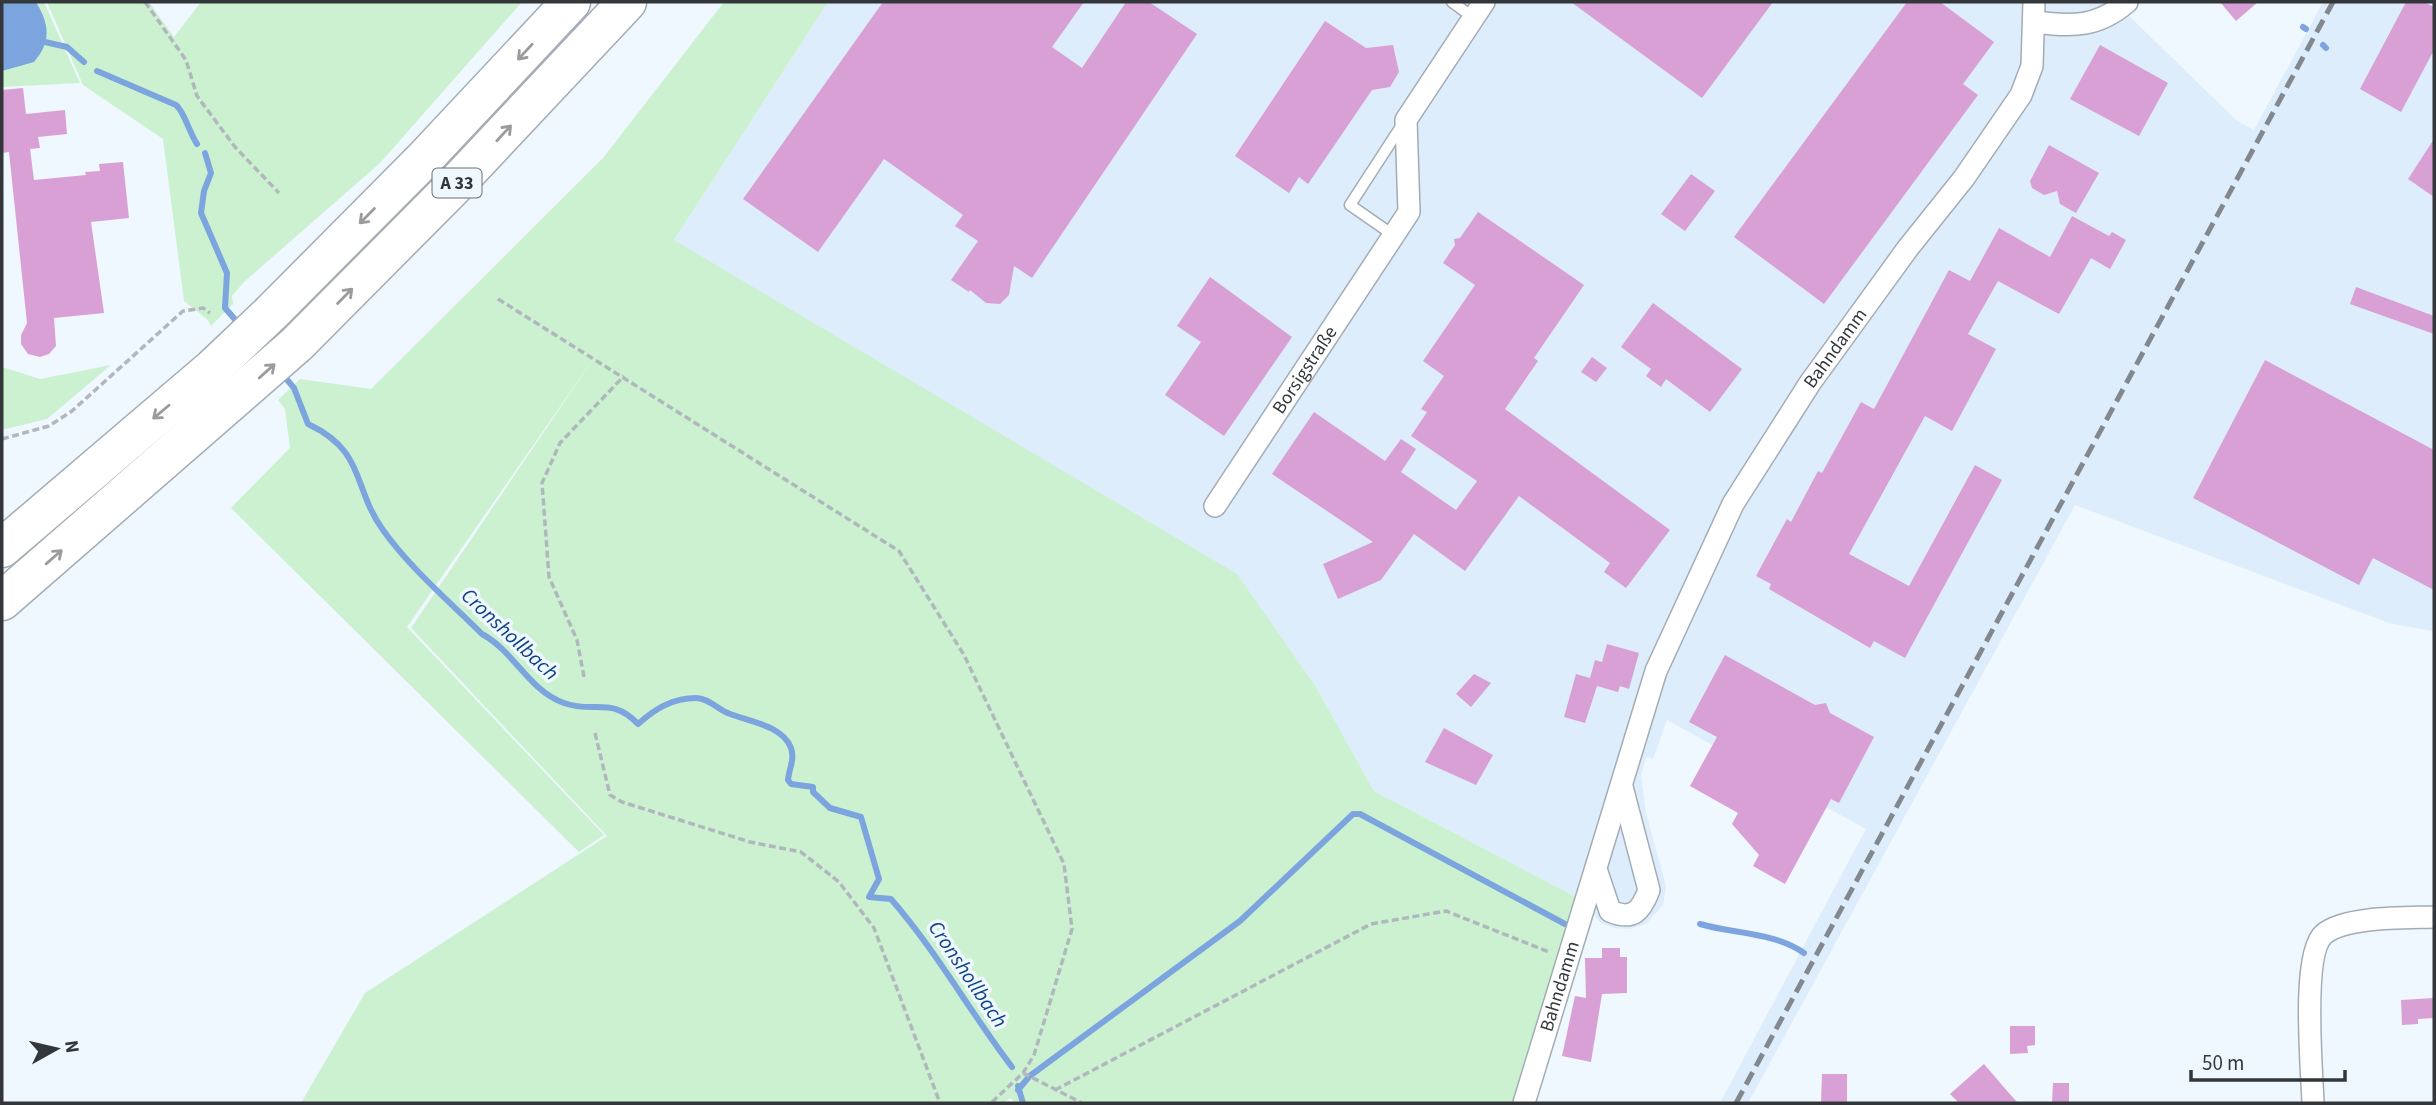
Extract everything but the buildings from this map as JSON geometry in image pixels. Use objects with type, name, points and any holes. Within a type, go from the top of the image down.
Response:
[{"type":"highway","name":"A 33","points":[[2,548],[213,368],[271,313],[423,160],[571,2]]},
{"type":"highway","name":"A 33","points":[[2,601],[297,344],[455,185],[627,2]]},
{"type":"street","name":"Bahndamm","points":[[1524,1103],[1656,671],[1733,504],[1810,383],[1908,248],[1964,178],[2021,95],[2032,66],[2035,12],[2081,26],[2113,14],[2127,2]]},
{"type":"street","points":[[1406,120],[1479,10]]},
{"type":"street","name":"Borsigstraße","points":[[1215,506],[1396,237],[1409,212],[1406,120]]},
{"type":"street","points":[[1596,869],[1611,911],[1623,917],[1636,914],[1643,907],[1648,890],[1622,785]]},
{"type":"street","points":[[2313,1103],[2310,980],[2315,944],[2325,933],[2342,925],[2434,917]]},
{"type":"lane","points":[[1452,2],[1479,10]]},
{"type":"lane","points":[[1396,237],[1350,205],[1406,120]]},
{"type":"path","points":[[145,2],[186,60],[197,96],[235,146],[279,193]]},
{"type":"path","points":[[498,299],[625,376],[899,551],[964,655],[1064,864],[1072,929],[1034,1055],[1023,1073],[991,1103]]},
{"type":"path","points":[[2,439],[49,426],[72,411],[183,311],[203,309],[210,313]]},
{"type":"path","points":[[584,677],[576,640],[549,577],[542,482],[560,443],[625,376]]},
{"type":"path","points":[[595,733],[610,795],[622,802],[750,842],[801,852],[839,882],[874,928],[940,1103]]},
{"type":"path","points":[[1055,1090],[1371,925],[1446,911],[1567,960]]},
{"type":"path","points":[[1023,1073],[1082,1103]]},
{"type":"shaded area","points":[[828,2],[2139,2],[2126,13],[2236,120],[2254,130],[2323,2],[2434,2],[2434,631],[2392,624],[2075,505],[1748,1103],[1720,1103],[1866,829],[1667,720],[1653,759],[1646,757],[1641,776],[1646,813],[1666,886],[1663,905],[1646,924],[1630,929],[1601,923],[1576,897],[1374,791],[1316,687],[674,240]]},
{"type":"green space","points":[[36,2],[44,2],[80,83],[2,87],[2,71],[38,58],[46,24]]},
{"type":"green space","points":[[47,2],[149,2],[174,37],[201,2],[522,2],[380,163],[244,282],[232,296],[233,304],[211,326],[208,320],[184,301],[163,139],[83,85]]},
{"type":"green space","points":[[724,2],[828,2],[674,240],[1237,574],[1316,687],[1374,791],[1576,897],[1514,1103],[1016,1103],[1010,1098],[1004,1103],[301,1103],[365,993],[607,836],[411,628],[598,352],[407,627],[604,835],[579,852],[231,508],[290,448],[285,409],[278,400],[300,379],[371,389],[603,158]]},
{"type":"green space","points":[[111,365],[47,419],[2,430],[2,367],[40,379]]},
{"type":"water","points":[[2,2],[36,2],[44,17],[47,32],[44,47],[34,62],[2,71]]},
{"type":"waterway","name":"Cronshollbach","points":[[36,40],[67,47],[84,62]]},
{"type":"waterway","points":[[2323,45],[2326,48]]},
{"type":"waterway","name":"Cronshollbach","points":[[97,71],[176,105],[197,144]]},
{"type":"waterway","name":"Cronshollbach","points":[[205,153],[211,173],[204,191],[201,213],[227,273],[225,308],[239,324]]},
{"type":"waterway","name":"Cronshollbach","points":[[283,375],[294,388],[308,424],[327,435],[349,458],[373,514],[405,558],[551,697],[575,706],[620,710],[638,724],[657,709],[672,702],[701,699],[781,734],[792,752],[788,780],[791,784],[813,787],[813,792],[830,808],[861,817],[879,879],[869,897],[891,899],[908,919],[1012,1067]]},
{"type":"waterway","points":[[1031,1075],[1240,921],[1353,814],[1360,814],[1565,924]]},
{"type":"waterway","points":[[1700,924],[1767,937],[1804,953]]},
{"type":"waterway","points":[[1018,1090],[1028,1078]]},
{"type":"waterway","name":"Cronshollbach","points":[[1018,1086],[1023,1103]]},
{"type":"railway","points":[[1736,1103],[2333,2]]}]
